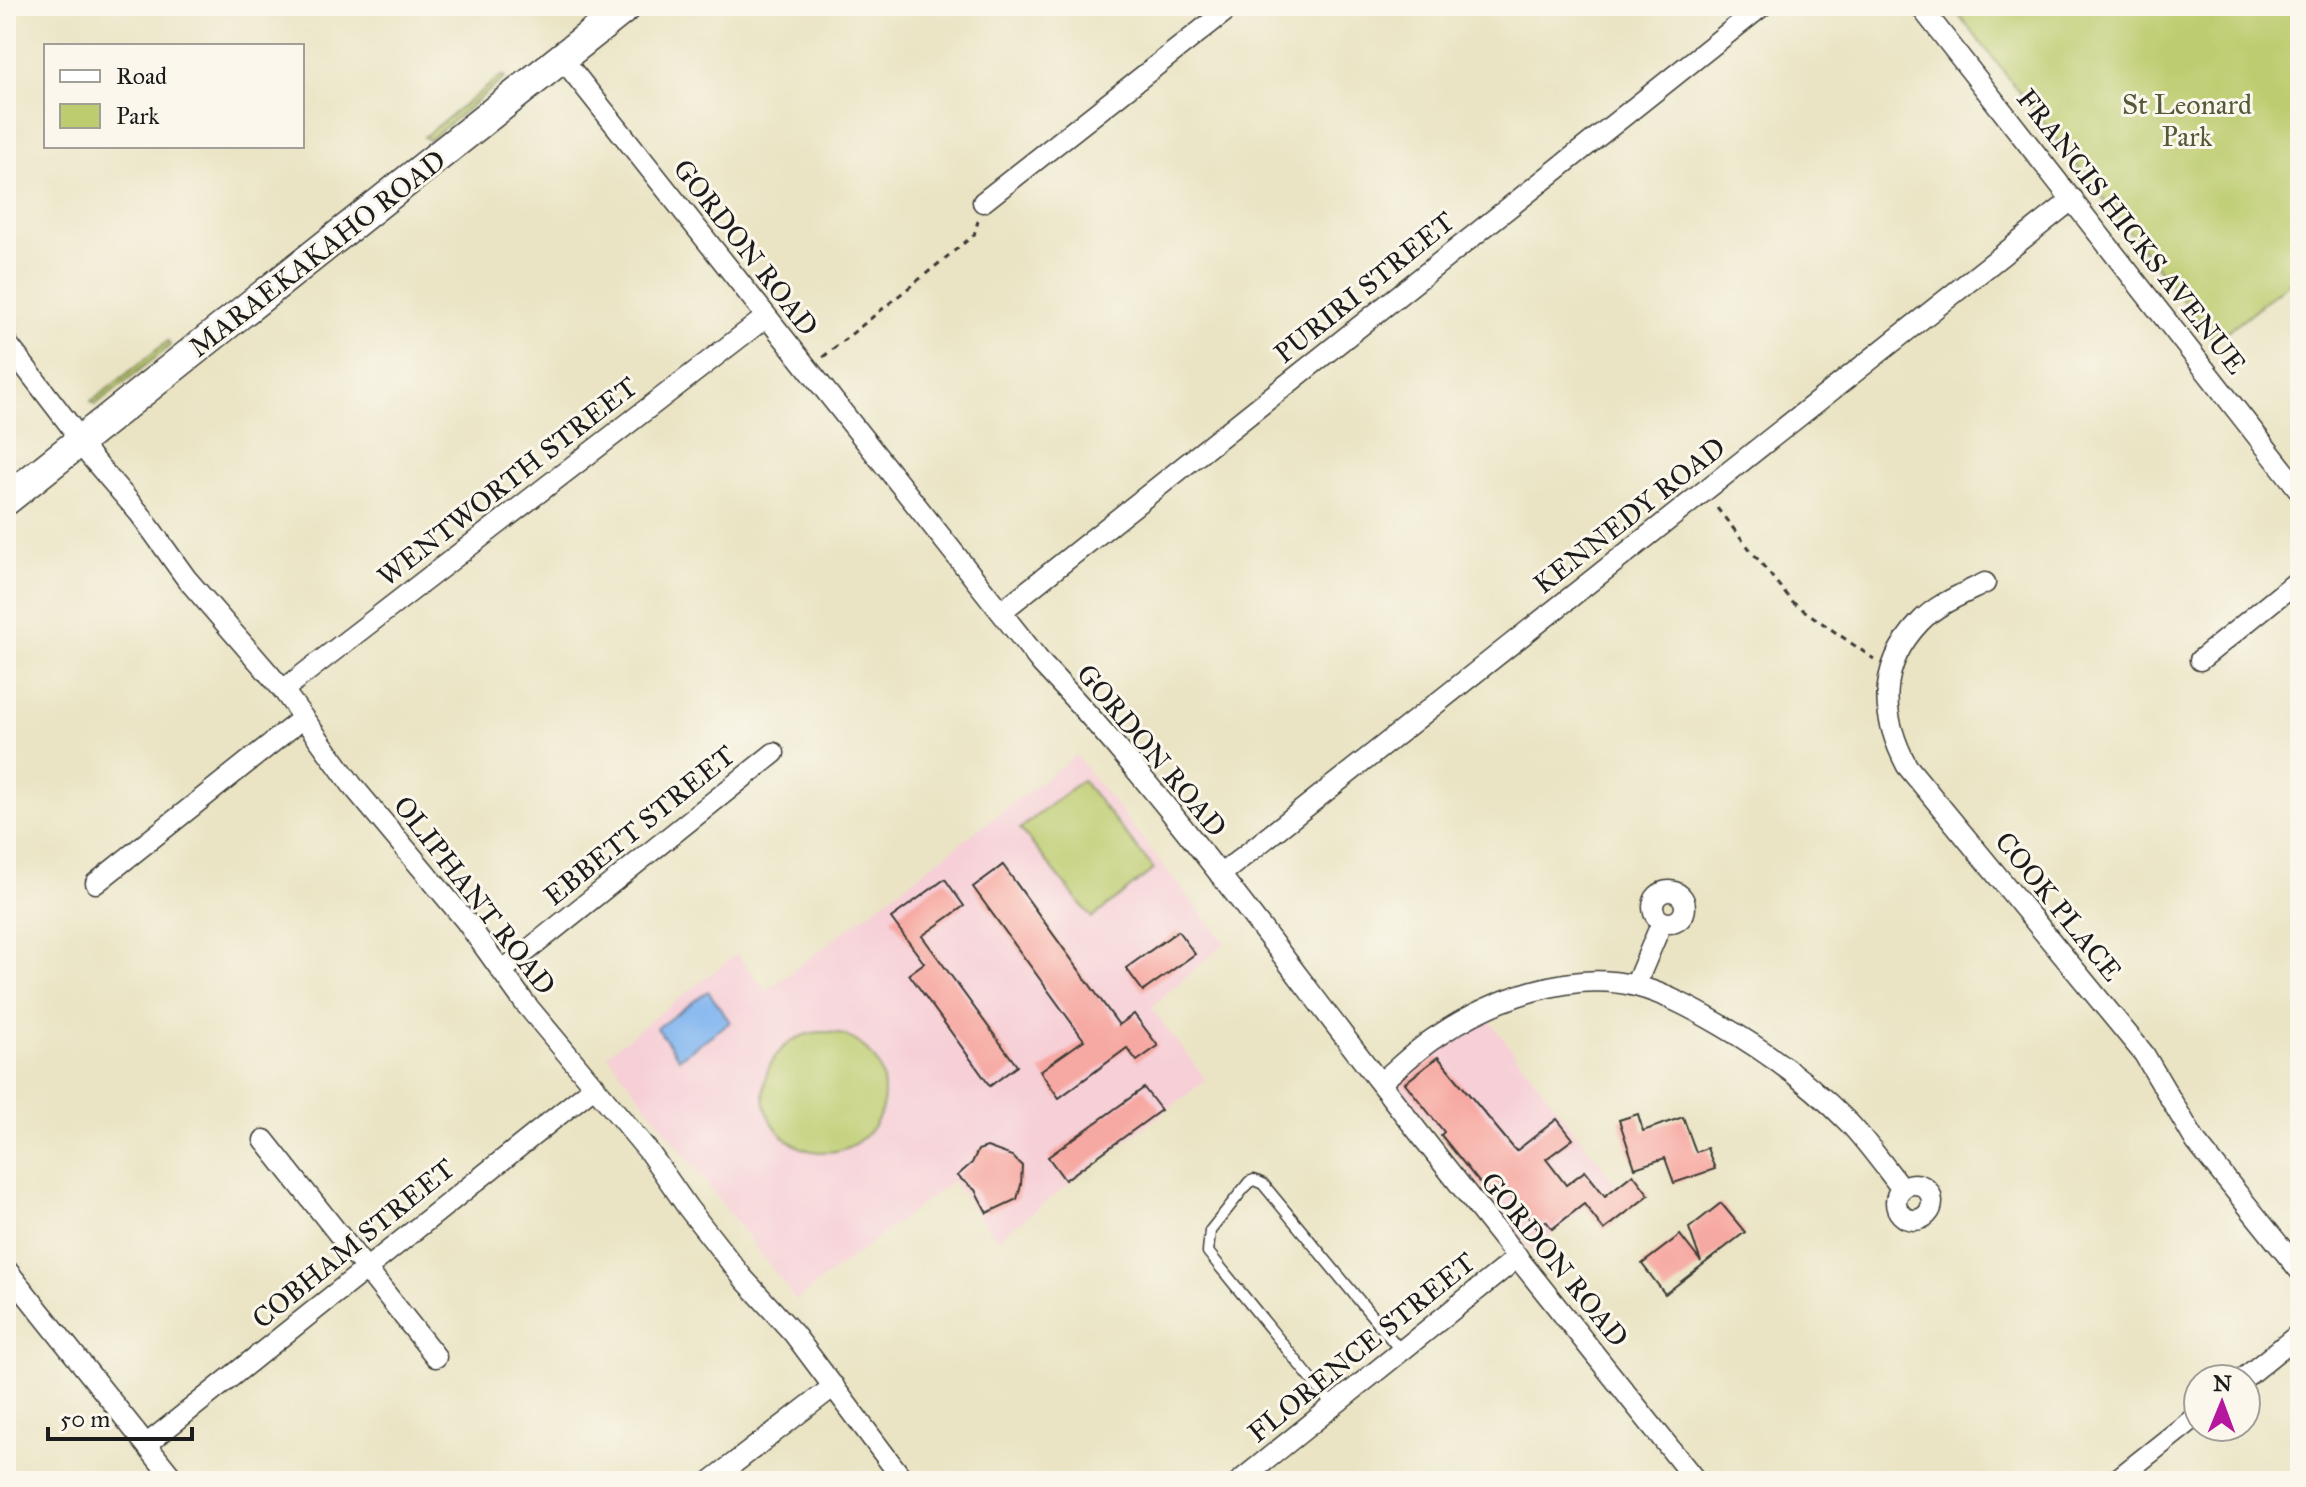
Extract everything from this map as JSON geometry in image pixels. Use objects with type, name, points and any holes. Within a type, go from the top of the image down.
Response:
[{"type":"main road","name":"MARAEKAKAHO ROAD","points":[[6,500],[627,6]]},
{"type":"street","points":[[983,202],[1232,6]]},
{"type":"street","name":"PURIRI STREET","points":[[1001,612],[1762,6]]},
{"type":"street","name":"FRANCIS HICKS AVENUE","points":[[1920,6],[2300,491]]},
{"type":"street","name":"GORDON ROAD","points":[[562,58],[1042,664],[1096,721],[1220,875],[1380,1083],[1696,1481]]},
{"type":"street","name":"KENNEDY ROAD","points":[[1220,875],[2073,199]]},
{"type":"street","name":"WENTWORTH STREET","points":[[283,690],[766,317]]},
{"type":"street","name":"OLIPHANT ROAD","points":[[6,342],[186,578],[283,690],[360,796],[465,920],[555,1041],[649,1152],[719,1248],[794,1334],[904,1481]]},
{"type":"street","points":[[2200,660],[2300,579]]},
{"type":"street","name":"COOK PLACE","points":[[1985,583],[1939,607],[1921,621],[1899,651],[1888,682],[1887,715],[1892,735],[1907,766],[2144,1054],[2196,1142],[2300,1271]]},
{"type":"street","points":[[96,883],[303,718]]},
{"type":"street","name":"EBBETT STREET","points":[[502,971],[774,753]]},
{"type":"street","points":[[1635,986],[1662,922]]},
{"type":"street","points":[[1380,1083],[1433,1038],[1515,997],[1567,984],[1617,983],[1635,986],[1697,1012],[1791,1072],[1851,1125],[1902,1189]]},
{"type":"street","name":"COBHAM STREET","points":[[147,1444],[595,1086]]},
{"type":"street","points":[[264,1140],[436,1357]]},
{"type":"street","name":"FLORENCE STREET","points":[[1240,1481],[1518,1257]]},
{"type":"street","points":[[6,1269],[175,1481]]},
{"type":"street","points":[[2262,1364],[2300,1333]]},
{"type":"street","points":[[711,1481],[834,1386]]},
{"type":"street","points":[[2115,1481],[2182,1428]]},
{"type":"lane","points":[[1333,1406],[1208,1252],[1210,1231],[1249,1182],[1254,1180],[1263,1184],[1401,1351]]},
{"type":"path","points":[[808,369],[974,235],[983,202]]},
{"type":"path","points":[[1704,491],[1792,602],[1873,658],[1892,667]]},
{"type":"shaded area","points":[[1076,755],[1225,943],[1151,1007],[1206,1080],[997,1239],[952,1181],[796,1300],[607,1054],[737,954],[766,991]]},
{"type":"shaded area","points":[[1489,1020],[1616,1184],[1531,1251],[1401,1086],[1404,1072],[1449,1039]]},
{"type":"green space","name":"St Leonard Park","points":[[1952,6],[2300,6],[2300,274],[2215,341]]},
{"type":"green space","points":[[501,76],[505,78],[429,140],[424,137]]},
{"type":"green space","points":[[168,341],[170,346],[95,405],[91,402]]},
{"type":"green space","points":[[1082,780],[1154,869],[1092,918],[1020,829]]},
{"type":"green space","points":[[824,1032],[847,1037],[866,1050],[879,1069],[884,1092],[879,1115],[866,1134],[847,1147],[824,1152],[801,1147],[782,1134],[769,1115],[764,1092],[769,1069],[782,1050],[801,1037]]},
{"type":"water","points":[[708,991],[730,1022],[679,1058],[657,1028]]},
{"type":"building","points":[[1003,865],[1119,1025],[1134,1014],[1158,1046],[1137,1061],[1127,1048],[1059,1098],[1040,1071],[1084,1040],[973,887]]},
{"type":"building","points":[[945,879],[964,906],[922,936],[1017,1066],[990,1086],[909,974],[924,963],[891,918]]},
{"type":"building","points":[[1178,931],[1195,954],[1143,991],[1126,968]]},
{"type":"building","points":[[1438,1057],[1516,1151],[1557,1119],[1573,1139],[1546,1159],[1566,1185],[1585,1171],[1605,1196],[1633,1174],[1649,1195],[1604,1230],[1584,1204],[1552,1229],[1546,1221],[1537,1228],[1508,1192],[1495,1202],[1441,1135],[1444,1132],[1405,1083]]},
{"type":"building","points":[[1144,1088],[1161,1110],[1065,1180],[1048,1157]]},
{"type":"building","points":[[1638,1114],[1643,1131],[1683,1117],[1696,1152],[1707,1148],[1715,1169],[1674,1183],[1665,1158],[1635,1168],[1619,1120]]},
{"type":"building","points":[[987,1147],[1012,1156],[1022,1166],[1017,1199],[987,1213],[975,1190],[957,1176],[972,1163],[978,1150]]},
{"type":"building","points":[[1721,1203],[1745,1232],[1665,1294],[1642,1264],[1680,1235],[1701,1262],[1689,1228]]}]
